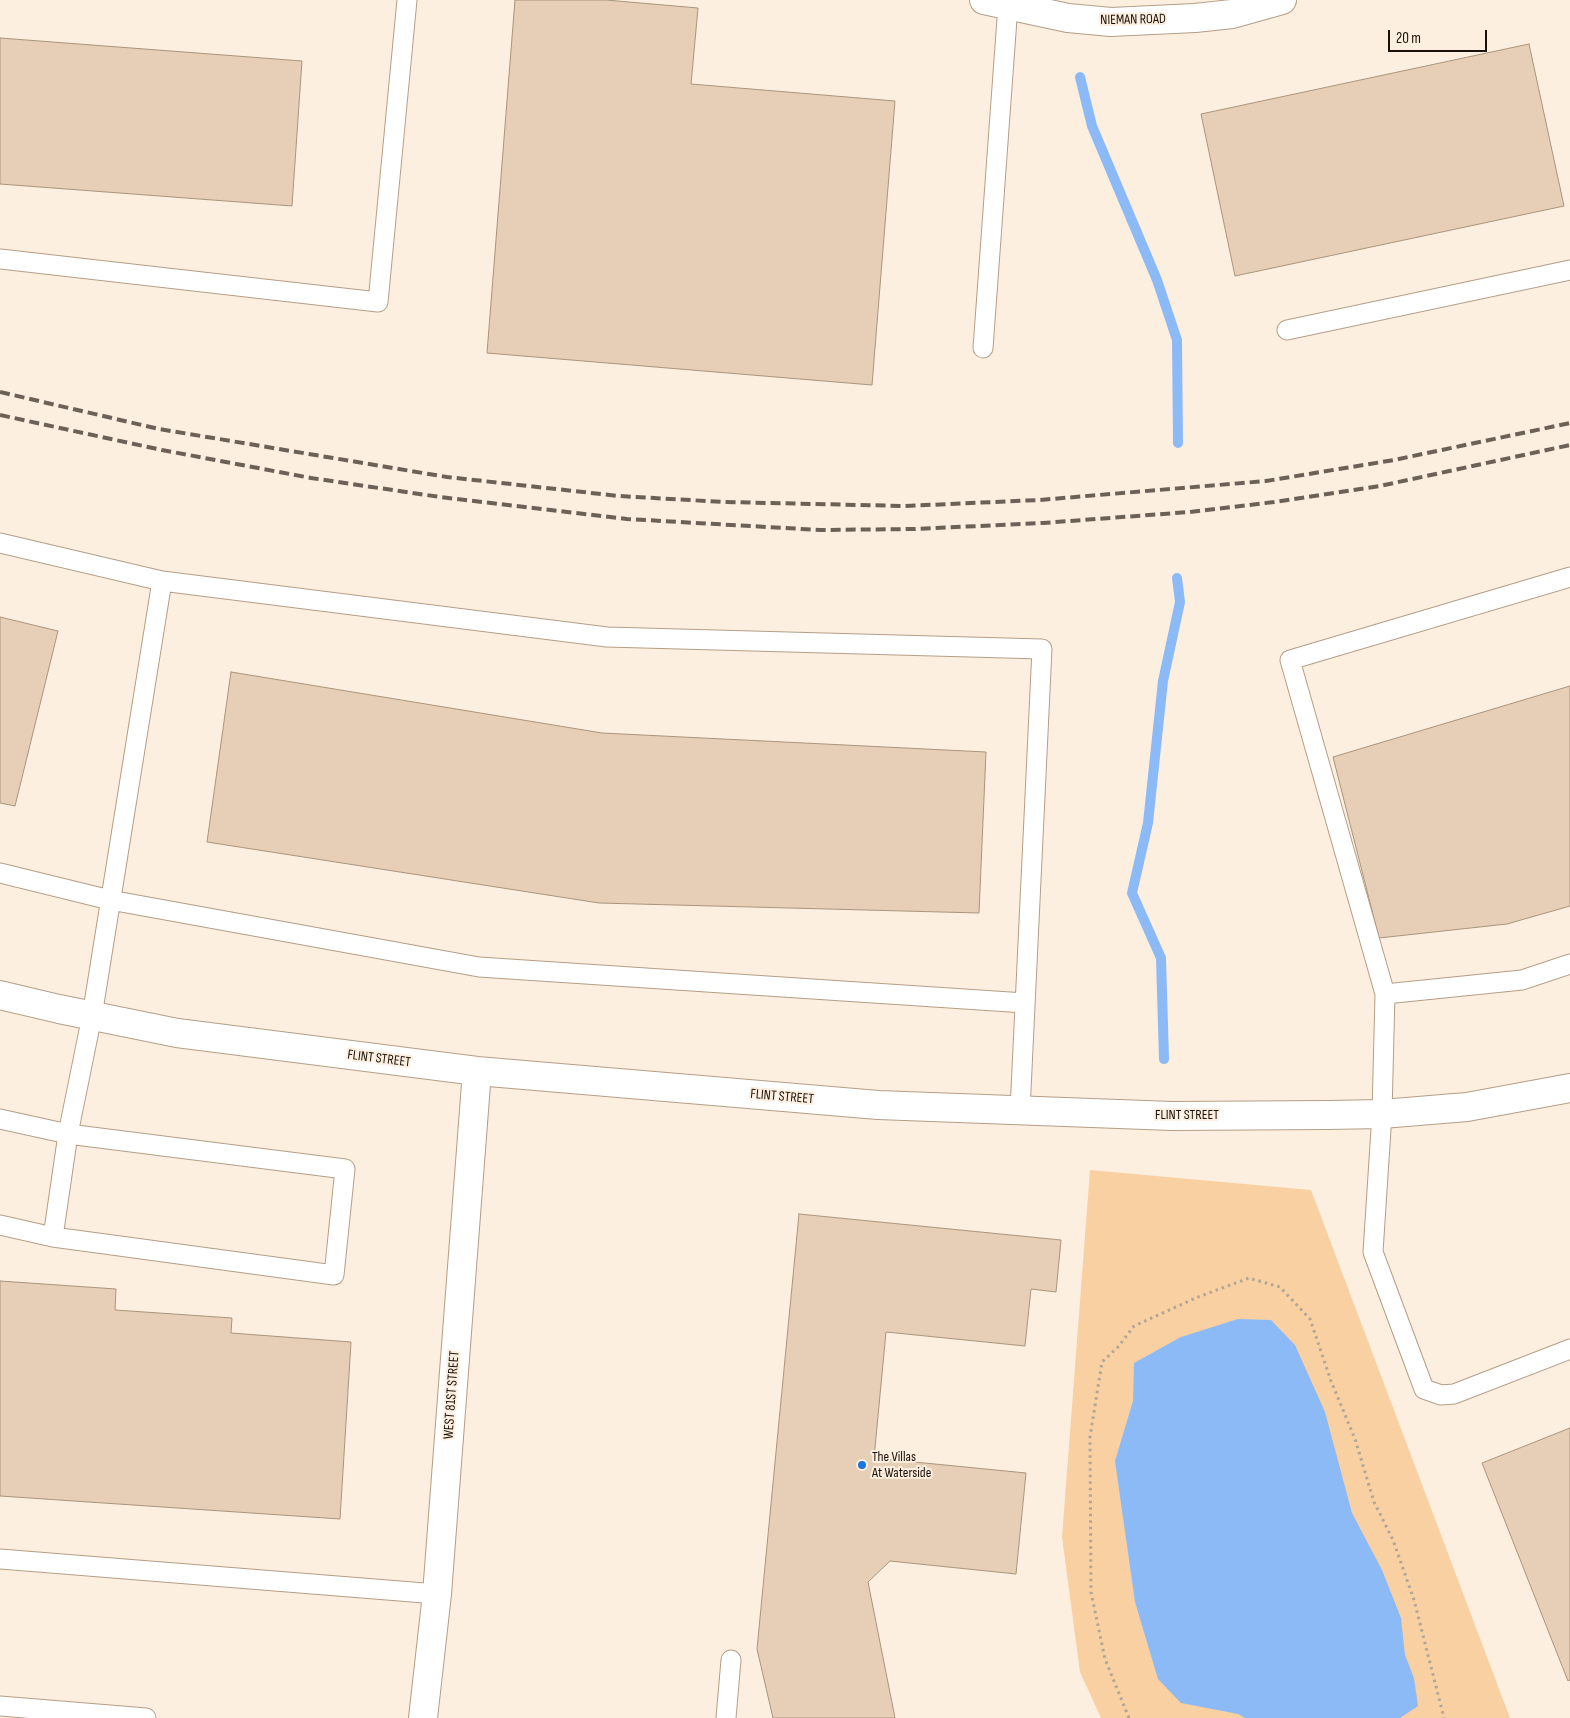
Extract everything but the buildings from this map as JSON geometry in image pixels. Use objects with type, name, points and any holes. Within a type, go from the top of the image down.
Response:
[{"type":"street","name":"NIEMAN ROAD","points":[[996,3],[1068,18],[1111,22],[1195,18],[1232,14],[1282,0]]},
{"type":"street","name":"FLINT STREET","points":[[0,995],[177,1033],[477,1071],[878,1105],[1172,1116],[1382,1114],[1467,1107],[1570,1088]]},
{"type":"street","name":"WEST 81ST STREET","points":[[423,1718],[437,1594],[477,1071]]},
{"type":"lane","points":[[0,259],[378,302],[407,0]]},
{"type":"lane","points":[[983,348],[996,3]]},
{"type":"lane","points":[[1287,330],[1570,270]]},
{"type":"lane","points":[[0,542],[162,581],[607,638],[1042,649],[1020,1111]]},
{"type":"lane","points":[[1570,577],[1290,660],[1385,994],[1382,1114],[1373,1252],[1424,1389],[1441,1395],[1454,1394],[1570,1349]]},
{"type":"lane","points":[[53,1237],[68,1134],[92,1016],[162,581]]},
{"type":"lane","points":[[0,873],[110,900],[479,967],[1025,1003]]},
{"type":"lane","points":[[1385,994],[1522,980],[1570,964]]},
{"type":"lane","points":[[0,1120],[68,1134],[345,1169],[334,1275],[53,1237],[0,1226]]},
{"type":"lane","points":[[0,1559],[437,1594]]},
{"type":"lane","points":[[726,1718],[731,1660]]},
{"type":"lane","points":[[0,1706],[146,1718]]},
{"type":"path","points":[[1129,1718],[1105,1659],[1091,1592],[1090,1436],[1102,1362],[1118,1347],[1134,1326],[1198,1297],[1249,1278],[1280,1287],[1310,1319],[1331,1381],[1355,1439],[1374,1502],[1393,1540],[1414,1600],[1444,1718]]},
{"type":"shaded area","points":[[1090,1170],[1311,1190],[1510,1718],[1101,1718],[1080,1672],[1062,1537]]},
{"type":"water","points":[[1238,1319],[1271,1320],[1295,1345],[1325,1412],[1352,1513],[1382,1570],[1401,1618],[1405,1655],[1414,1678],[1418,1706],[1400,1718],[1245,1718],[1238,1714],[1181,1703],[1158,1679],[1135,1602],[1115,1461],[1133,1401],[1134,1363],[1181,1337]]},
{"type":"waterway","points":[[1080,77],[1092,126],[1157,280],[1177,340],[1178,443]]},
{"type":"waterway","points":[[1164,1059],[1161,958],[1132,893],[1148,823],[1163,681],[1180,602],[1177,578]]},
{"type":"railway","points":[[0,392],[159,429],[447,477],[619,496],[724,502],[905,506],[1039,500],[1266,481],[1394,460],[1570,423]]},
{"type":"railway","points":[[0,415],[162,450],[311,478],[440,497],[627,519],[820,530],[914,529],[1043,523],[1190,512],[1380,486],[1570,445]]},
{"type":"place","name":"The Villas At Waterside","points":[[862,1465]]}]
